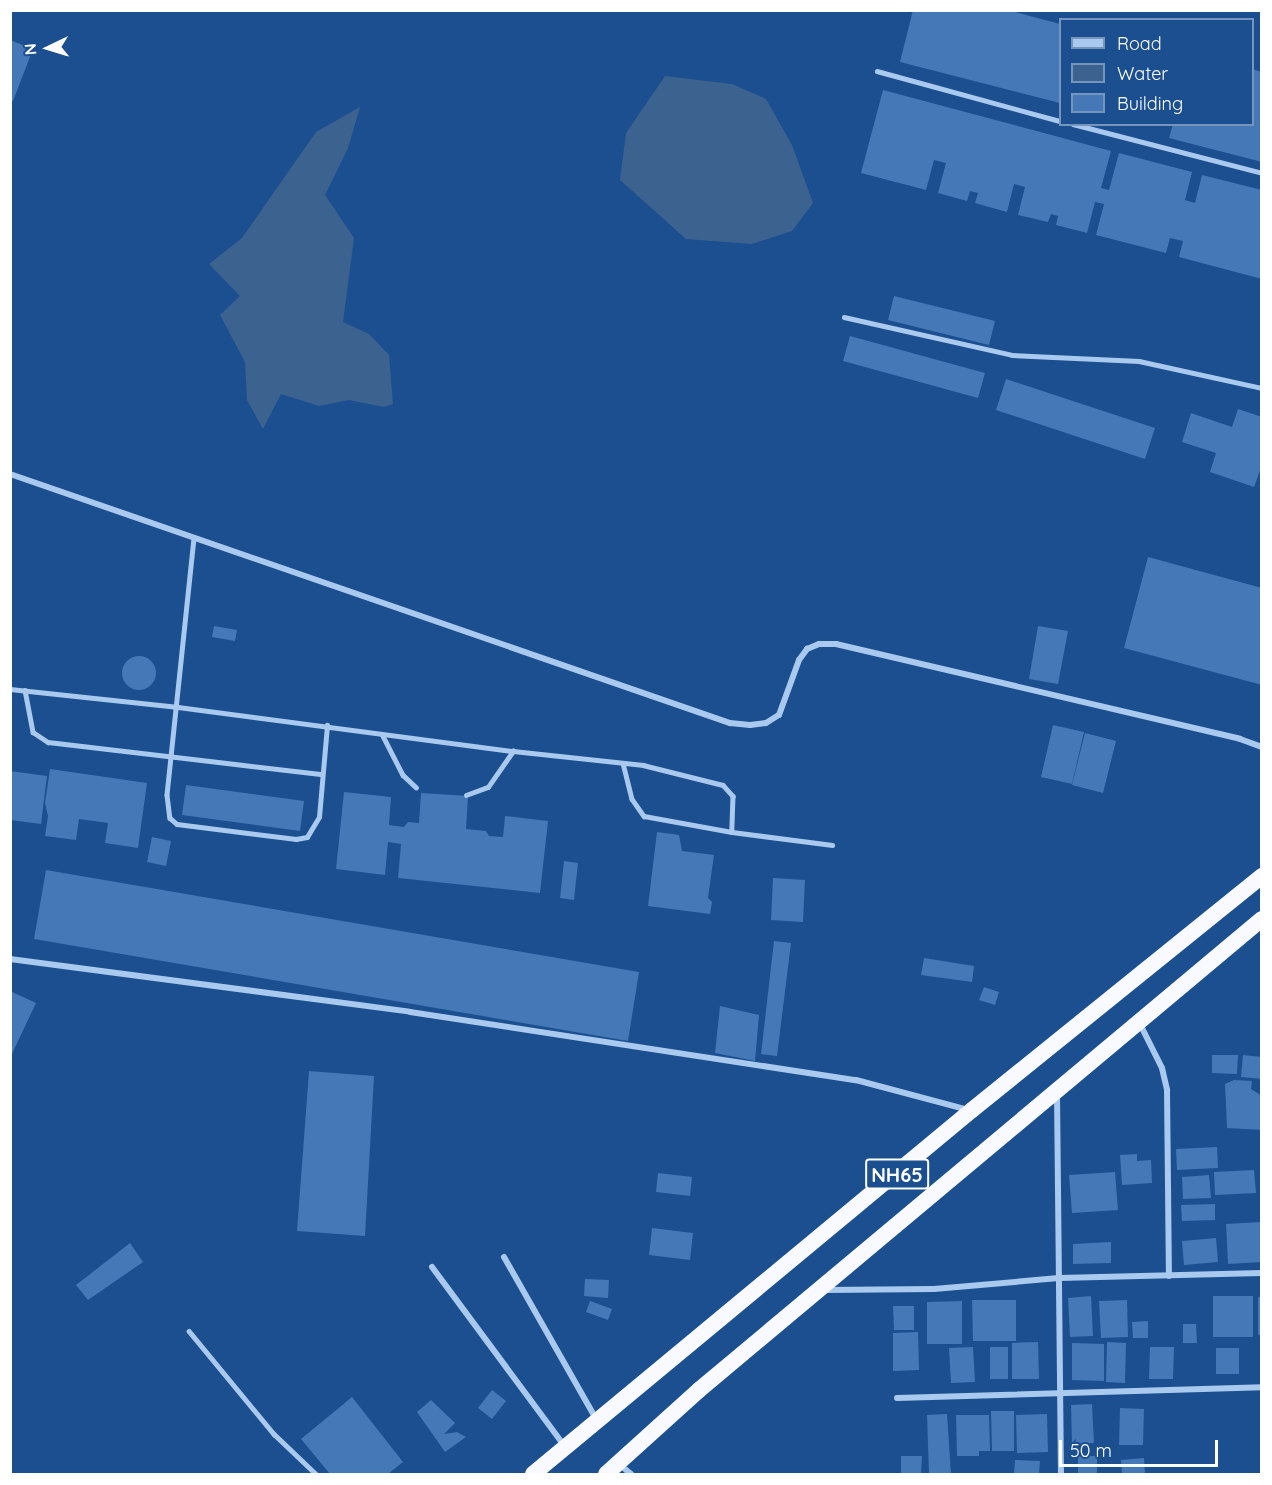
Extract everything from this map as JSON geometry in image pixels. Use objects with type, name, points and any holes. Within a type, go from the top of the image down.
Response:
[{"type":"highway","name":"NH65","points":[[533,1474],[972,1110],[1262,876]]},
{"type":"highway","name":"NH65","points":[[619,1471],[699,1390],[1262,919]]},
{"type":"street","points":[[10,474],[730,723],[758,724],[779,715],[799,660],[807,649],[819,644],[836,644],[1240,739],[1262,747]]},
{"type":"street","points":[[10,959],[410,1012],[856,1080],[972,1110]]},
{"type":"street","points":[[1138,1021],[1162,1068],[1167,1090],[1169,1276]]},
{"type":"street","points":[[1057,1090],[1061,1474]]},
{"type":"street","points":[[504,1257],[597,1422]]},
{"type":"street","points":[[432,1267],[566,1448]]},
{"type":"street","points":[[817,1290],[934,1289],[1059,1278],[1262,1273]]},
{"type":"street","points":[[897,1398],[1061,1395],[1262,1387]]},
{"type":"lane","points":[[877,71],[1059,121]]},
{"type":"lane","points":[[1081,126],[1262,173]]},
{"type":"lane","points":[[844,317],[1012,355],[1139,362],[1262,388]]},
{"type":"lane","points":[[194,538],[167,795],[170,818],[177,824],[296,839],[307,837],[319,817],[327,724]]},
{"type":"lane","points":[[10,689],[327,724],[513,752],[643,765],[723,785],[733,796],[732,832]]},
{"type":"lane","points":[[25,690],[33,732],[43,741],[322,774]]},
{"type":"lane","points":[[382,734],[402,775],[416,787]]},
{"type":"lane","points":[[466,795],[488,787],[513,752]]},
{"type":"lane","points":[[623,763],[632,798],[644,816],[732,832],[832,845]]},
{"type":"lane","points":[[189,1331],[274,1434],[316,1474]]},
{"type":"water","points":[[665,76],[732,84],[766,99],[792,145],[813,203],[792,231],[752,244],[686,239],[620,180],[626,133]]},
{"type":"water","points":[[360,107],[348,148],[325,195],[354,238],[343,322],[369,334],[389,355],[393,404],[384,407],[349,400],[319,406],[281,394],[263,429],[247,400],[245,362],[220,315],[240,296],[209,264],[242,238],[316,132]]},
{"type":"building","points":[[913,10],[1008,10],[1059,24],[1059,103],[900,62]]},
{"type":"building","points":[[10,40],[33,49],[13,101],[10,101]]},
{"type":"building","points":[[1254,70],[1262,72],[1262,162],[1169,138],[1172,126],[1254,126]]},
{"type":"building","points":[[883,90],[1111,151],[1101,188],[1109,190],[1119,153],[1192,172],[1185,200],[1195,203],[1202,175],[1262,190],[1262,279],[1179,257],[1183,241],[1170,238],[1166,253],[1096,235],[1104,204],[1095,202],[1087,233],[1056,225],[1058,216],[1051,214],[1048,222],[1018,215],[1025,187],[1014,184],[1007,212],[975,203],[978,193],[970,191],[967,201],[938,193],[946,163],[934,160],[926,190],[861,173]]},
{"type":"building","points":[[894,296],[995,321],[989,345],[888,320]]},
{"type":"building","points":[[850,336],[985,373],[978,398],[843,361]]},
{"type":"building","points":[[1006,379],[1155,428],[1145,459],[996,410]]},
{"type":"building","points":[[1238,409],[1262,417],[1262,465],[1254,487],[1210,472],[1216,453],[1182,442],[1191,413],[1232,427]]},
{"type":"building","points":[[1148,557],[1262,588],[1262,685],[1124,648]]},
{"type":"building","points":[[214,626],[237,630],[235,641],[212,637]]},
{"type":"building","points":[[1038,626],[1068,631],[1058,684],[1029,679]]},
{"type":"building","points":[[139,656],[151,661],[156,673],[151,685],[139,690],[127,685],[122,673],[127,661]]},
{"type":"building","points":[[1053,725],[1084,732],[1072,784],[1041,777]]},
{"type":"building","points":[[1085,733],[1116,741],[1103,793],[1072,785]]},
{"type":"building","points":[[50,769],[147,783],[138,848],[105,843],[108,823],[79,819],[76,840],[45,836],[48,816],[45,803]]},
{"type":"building","points":[[10,771],[47,776],[41,824],[10,820]]},
{"type":"building","points":[[186,785],[304,801],[300,831],[182,815]]},
{"type":"building","points":[[344,792],[391,797],[389,825],[404,827],[408,822],[419,823],[421,793],[468,796],[466,829],[486,831],[489,836],[503,837],[505,816],[548,821],[540,893],[398,878],[401,844],[388,842],[385,875],[336,869]]},
{"type":"building","points":[[657,832],[679,835],[682,851],[714,855],[708,898],[712,902],[710,914],[648,906]]},
{"type":"building","points":[[152,837],[171,841],[166,866],[147,862]]},
{"type":"building","points":[[564,861],[578,863],[574,900],[560,898]]},
{"type":"building","points":[[46,870],[639,972],[628,1041],[34,939]]},
{"type":"building","points":[[773,878],[805,880],[803,922],[771,920]]},
{"type":"building","points":[[774,941],[791,943],[777,1056],[761,1054]]},
{"type":"building","points":[[924,958],[974,966],[972,982],[921,975]]},
{"type":"building","points":[[984,987],[999,992],[995,1005],[979,1000]]},
{"type":"building","points":[[10,991],[36,1003],[10,1058]]},
{"type":"building","points":[[720,1006],[759,1015],[755,1061],[715,1053]]},
{"type":"building","points":[[1212,1055],[1238,1055],[1237,1074],[1212,1073]]},
{"type":"building","points":[[1243,1055],[1262,1057],[1262,1079],[1241,1077]]},
{"type":"building","points":[[309,1071],[374,1076],[365,1236],[297,1231]]},
{"type":"building","points":[[1234,1080],[1252,1081],[1251,1089],[1262,1096],[1262,1130],[1227,1128],[1225,1084]]},
{"type":"building","points":[[1217,1147],[1218,1168],[1177,1170],[1176,1149]]},
{"type":"building","points":[[1137,1154],[1137,1161],[1151,1160],[1152,1183],[1122,1185],[1120,1155]]},
{"type":"building","points":[[1254,1170],[1256,1193],[1215,1195],[1214,1172]]},
{"type":"building","points":[[1115,1172],[1118,1210],[1072,1213],[1069,1175]]},
{"type":"building","points":[[658,1173],[692,1177],[690,1196],[656,1192]]},
{"type":"building","points":[[1209,1175],[1211,1198],[1183,1199],[1182,1177]]},
{"type":"building","points":[[1215,1204],[1215,1220],[1182,1221],[1181,1205]]},
{"type":"building","points":[[1261,1222],[1262,1262],[1228,1264],[1226,1224]]},
{"type":"building","points":[[652,1228],[693,1233],[690,1260],[649,1255]]},
{"type":"building","points":[[1216,1238],[1218,1262],[1184,1265],[1182,1241]]},
{"type":"building","points":[[1111,1242],[1111,1263],[1073,1264],[1073,1244]]},
{"type":"building","points":[[130,1243],[143,1262],[88,1300],[76,1285]]},
{"type":"building","points":[[585,1279],[609,1280],[608,1298],[584,1296]]},
{"type":"building","points":[[1091,1296],[1093,1336],[1070,1337],[1068,1298]]},
{"type":"building","points":[[1213,1296],[1253,1296],[1253,1337],[1213,1337]]},
{"type":"building","points":[[1258,1297],[1262,1297],[1262,1335],[1258,1335]]},
{"type":"building","points":[[972,1300],[1016,1300],[1016,1341],[973,1341]]},
{"type":"building","points":[[1127,1300],[1128,1337],[1101,1338],[1099,1301]]},
{"type":"building","points":[[590,1301],[612,1309],[608,1320],[586,1312]]},
{"type":"building","points":[[962,1301],[962,1344],[927,1344],[927,1302]]},
{"type":"building","points":[[893,1306],[914,1306],[914,1330],[894,1330]]},
{"type":"building","points":[[1148,1321],[1148,1338],[1133,1338],[1132,1322]]},
{"type":"building","points":[[1183,1324],[1196,1324],[1197,1343],[1183,1343]]},
{"type":"building","points":[[918,1332],[919,1370],[893,1371],[893,1333]]},
{"type":"building","points":[[1038,1342],[1039,1379],[1012,1379],[1012,1343]]},
{"type":"building","points":[[1107,1342],[1126,1343],[1125,1383],[1106,1382]]},
{"type":"building","points":[[1072,1343],[1104,1344],[1104,1381],[1072,1380]]},
{"type":"building","points":[[973,1347],[975,1382],[951,1383],[949,1348]]},
{"type":"building","points":[[990,1347],[1008,1347],[1008,1379],[990,1379]]},
{"type":"building","points":[[1150,1347],[1174,1347],[1173,1379],[1149,1379]]},
{"type":"building","points":[[1216,1348],[1239,1348],[1239,1374],[1216,1374]]},
{"type":"building","points":[[492,1390],[506,1401],[492,1419],[478,1408]]},
{"type":"building","points":[[352,1397],[403,1462],[388,1474],[330,1474],[301,1439]]},
{"type":"building","points":[[431,1400],[455,1423],[444,1434],[457,1432],[466,1437],[445,1452],[417,1412]]},
{"type":"building","points":[[1092,1404],[1094,1443],[1072,1444],[1071,1405]]},
{"type":"building","points":[[1120,1408],[1144,1409],[1143,1445],[1119,1445]]},
{"type":"building","points":[[991,1411],[1014,1411],[1014,1451],[992,1451]]},
{"type":"building","points":[[947,1414],[951,1474],[929,1474],[927,1415]]},
{"type":"building","points":[[1047,1414],[1048,1452],[1017,1453],[1016,1415]]},
{"type":"building","points":[[956,1415],[989,1415],[990,1451],[979,1451],[979,1456],[957,1456]]},
{"type":"building","points":[[901,1456],[922,1456],[921,1474],[901,1474]]},
{"type":"building","points":[[1078,1456],[1097,1456],[1097,1474],[1078,1474]]},
{"type":"building","points":[[1144,1458],[1145,1474],[1122,1474],[1121,1460]]},
{"type":"building","points":[[1015,1460],[1040,1461],[1039,1474],[1014,1474]]}]
